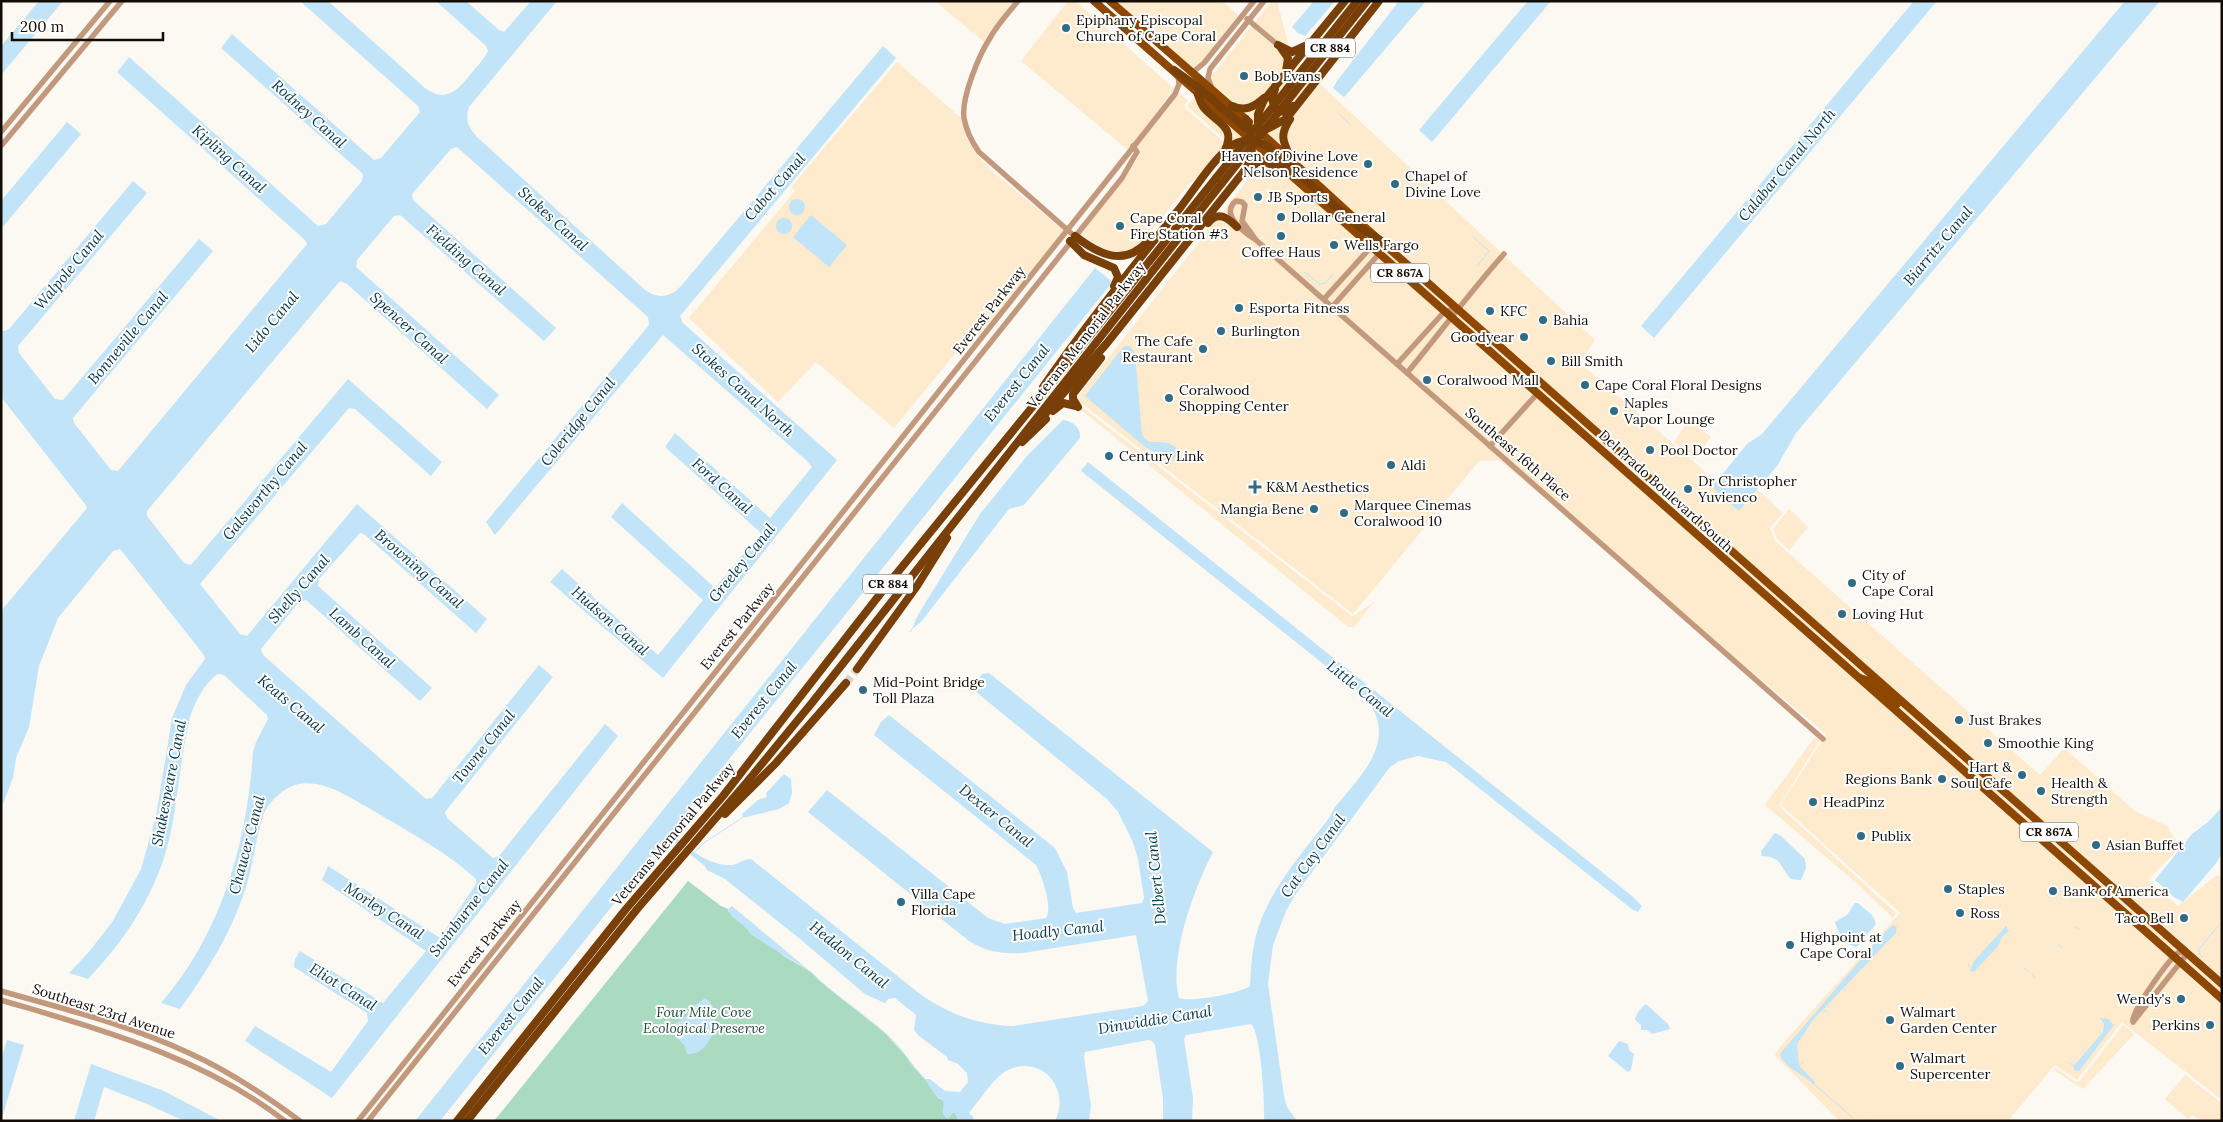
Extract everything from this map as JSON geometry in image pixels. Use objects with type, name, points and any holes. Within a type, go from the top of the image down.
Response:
[{"type":"highway","points":[[1022,442],[1146,295],[1231,188],[1250,162],[1260,108],[1285,74],[1345,1]]},
{"type":"highway","name":"Veterans Memorial Parkway","points":[[689,842],[787,734],[975,497],[1290,91],[1357,1]]},
{"type":"highway","name":"Veterans Memorial Parkway","points":[[1290,91],[1367,1]]},
{"type":"highway","points":[[1176,73],[1198,87],[1242,126],[1256,130],[1270,129],[1282,123],[1379,1]]},
{"type":"highway","points":[[1278,45],[1295,52],[1313,41]]},
{"type":"highway","points":[[1278,45],[1288,58],[1285,74]]},
{"type":"highway","points":[[1278,83],[1272,101],[1276,108],[1281,111],[1287,111],[1305,94]]},
{"type":"highway","points":[[1232,106],[1242,110],[1253,106],[1271,92]]},
{"type":"highway","points":[[1198,94],[1204,108],[1227,130],[1229,142],[1223,154]]},
{"type":"highway","points":[[1291,159],[1283,142],[1283,129],[1305,94]]},
{"type":"highway","points":[[1090,322],[1212,167],[1234,144],[1253,142],[1271,150],[1360,228],[1380,240]]},
{"type":"highway","points":[[1212,167],[1223,161],[1234,167],[1237,176],[1231,188]]},
{"type":"highway","points":[[1213,211],[1229,197],[1258,162],[1269,162],[1282,169]]},
{"type":"highway","points":[[1071,236],[1106,255],[1122,256],[1133,252],[1146,243],[1193,185],[1205,176]]},
{"type":"highway","name":"Veterans Memorial Parkway","points":[[467,1121],[689,842],[878,596],[1219,181]]},
{"type":"highway","points":[[1173,261],[1189,247],[1214,217],[1225,217],[1237,227]]},
{"type":"highway","points":[[1012,432],[1114,288],[1117,281],[1117,273],[1110,266],[1084,255],[1071,236]]},
{"type":"highway","points":[[1004,459],[1059,405],[1068,403],[1078,407],[1072,399],[1074,391],[1121,333],[1146,295]]},
{"type":"highway","name":"Veterans Memorial Parkway","points":[[857,669],[917,586],[975,497]]},
{"type":"highway","name":"Veterans Memorial Parkway","points":[[689,842],[763,778],[846,683]]},
{"type":"highway","name":"Veterans Memorial Parkway","points":[[457,1121],[620,916],[680,853]]},
{"type":"main road","name":"Del Prado Boulevard South","points":[[1094,1],[2222,999]]},
{"type":"main road","name":"Del Prado Boulevard South","points":[[1110,1],[1232,106],[1256,130],[1291,159],[1584,421],[2222,984]]},
{"type":"main road","points":[[1537,394],[1550,397],[1568,413],[1584,421]]},
{"type":"main road","points":[[1614,462],[1628,469],[1652,488],[1663,490]]},
{"type":"main road","points":[[1859,678],[1869,681],[1904,710],[1922,720]]},
{"type":"main road","points":[[2050,848],[2070,859],[2095,881],[2105,882]]},
{"type":"main road","points":[[2099,892],[2112,895],[2138,918],[2161,931]]},
{"type":"street","points":[[1,132],[110,1]]},
{"type":"street","points":[[1018,1],[990,38],[969,87],[964,111],[967,131],[979,152],[1071,236]]},
{"type":"street","points":[[1192,72],[1204,64],[1254,1]]},
{"type":"street","points":[[1212,89],[1208,78],[1210,69],[1264,1]]},
{"type":"street","points":[[1,146],[119,2]]},
{"type":"street","points":[[1242,15],[1278,45]]},
{"type":"street","points":[[56,66],[63,72]]},
{"type":"street","name":"Everest Parkway","points":[[368,1121],[984,349],[1071,236],[1133,146],[1175,94],[1179,84],[1176,73]]},
{"type":"street","name":"Everest Parkway","points":[[358,1121],[978,344],[1122,178],[1137,152],[1133,146]]},
{"type":"street","name":"Southeast 16th Place","points":[[1237,227],[1231,210],[1234,202],[1238,201],[1244,204],[1246,208],[1242,218],[1243,225],[1256,240],[1823,739]]},
{"type":"street","points":[[1237,227],[1256,240]]},
{"type":"street","points":[[1324,300],[1371,247]]},
{"type":"street","points":[[1332,306],[1379,254]]},
{"type":"street","points":[[1407,373],[1452,319],[1457,308],[1504,254]]},
{"type":"street","points":[[1397,364],[1444,312],[1457,308]]},
{"type":"street","points":[[978,344],[984,349]]},
{"type":"street","points":[[1490,446],[1537,394]]},
{"type":"street","points":[[930,404],[936,409]]},
{"type":"street","points":[[897,445],[904,450]]},
{"type":"street","points":[[797,571],[803,576]]},
{"type":"street","points":[[566,860],[572,866]]},
{"type":"street","points":[[2179,952],[2187,954],[2133,1022],[2132,1016],[2173,957],[2179,952]]},
{"type":"street","name":"Southeast 23rd Avenue","points":[[1,991],[126,1028],[172,1045],[237,1078],[300,1121]]},
{"type":"street","name":"Southeast 23rd Avenue","points":[[1,1000],[127,1038],[169,1054],[226,1082],[285,1121]]},
{"type":"street","points":[[450,1006],[456,1011]]},
{"type":"shaded area","points":[[935,1],[1014,1],[984,42]]},
{"type":"shaded area","points":[[1068,1],[1076,1],[1174,89],[1128,150],[1021,61]]},
{"type":"shaded area","points":[[1117,1],[1222,1],[1238,15],[1202,62],[1193,69]]},
{"type":"shaded area","points":[[1272,1],[1277,1],[1292,58],[1595,340],[1580,363],[1693,461],[1735,501],[1753,486],[1783,513],[1770,528],[1775,541],[2040,775],[2064,748],[2135,811],[2167,826],[2180,847],[2148,880],[2178,906],[2217,875],[2222,879],[2222,1100],[2122,1022],[2077,1080],[2055,1065],[2008,1121],[1839,1121],[1775,1055],[1779,1048],[1900,913],[1781,805],[1826,734],[1499,460],[1479,461],[1353,614],[1076,399],[1257,168],[1187,106]]},
{"type":"shaded area","points":[[897,62],[961,118],[967,139],[991,170],[1064,231],[979,338],[968,329],[963,337],[963,344],[894,428],[816,362],[778,402],[689,318],[795,191],[791,187]]},
{"type":"shaded area","points":[[1179,93],[1188,101],[1184,105],[1185,108],[1223,141],[1222,150],[1203,174],[1190,183],[1140,245],[1126,252],[1107,253],[1079,235],[1124,180],[1140,154],[1137,146]]},
{"type":"shaded area","points":[[1081,406],[1352,616],[1374,602],[1354,627],[1348,627],[1080,409]]},
{"type":"shaded area","points":[[1689,420],[1711,437],[1694,459],[1674,442]]},
{"type":"shaded area","points":[[1789,509],[1808,527],[1789,550],[1777,539],[1773,529]]},
{"type":"shaded area","points":[[1815,737],[1820,740],[1779,806],[1896,913],[1893,918],[1854,881],[1765,805]]},
{"type":"shaded area","points":[[2123,1025],[2134,1034],[2083,1089],[2054,1070],[2056,1068],[2076,1082],[2079,1082]]},
{"type":"shaded area","points":[[2185,1075],[2222,1103],[2222,1121],[2201,1121],[2192,1115],[2188,1119],[2165,1099]]},
{"type":"green space","name":"Four Mile Cove Ecological Preserve","points":[[688,881],[721,906],[728,909],[728,911],[784,956],[811,972],[885,1033],[930,1085],[938,1098],[943,1100],[950,1117],[952,1113],[955,1113],[959,1121],[494,1121]]},
{"type":"water","points":[[39,1],[63,1],[1,75],[1,46]]},
{"type":"water","points":[[300,1],[328,1],[425,88],[440,95],[453,92],[458,88],[482,61],[488,51],[486,46],[436,1],[466,1],[499,30],[504,32],[531,1],[557,1],[469,107],[468,123],[477,137],[645,290],[659,296],[673,293],[681,286],[883,46],[896,58],[680,316],[683,323],[837,460],[663,678],[550,582],[562,569],[658,655],[703,600],[611,517],[622,503],[715,588],[761,533],[665,447],[675,433],[770,518],[812,467],[663,335],[495,535],[486,522],[649,325],[648,317],[457,147],[451,149],[412,194],[413,200],[556,328],[544,341],[400,215],[394,216],[357,260],[356,267],[499,395],[487,409],[347,284],[340,281],[147,511],[147,516],[184,563],[191,565],[348,379],[442,462],[431,476],[355,409],[349,408],[200,584],[240,634],[247,636],[357,504],[487,619],[476,633],[365,535],[360,533],[319,579],[318,586],[432,688],[420,701],[306,600],[299,602],[261,649],[263,655],[426,799],[432,798],[539,665],[553,677],[445,812],[447,818],[493,858],[499,856],[605,724],[618,736],[332,1098],[245,1041],[255,1026],[331,1072],[368,1021],[367,1013],[294,967],[295,959],[300,951],[383,1003],[426,951],[322,880],[328,866],[440,938],[476,884],[476,879],[426,842],[339,792],[316,784],[304,783],[293,786],[276,797],[265,812],[260,825],[244,893],[232,924],[208,968],[180,1009],[161,1003],[182,976],[200,947],[228,885],[245,819],[253,752],[268,719],[267,715],[224,675],[218,674],[203,689],[191,716],[185,739],[172,827],[157,878],[132,924],[88,979],[69,973],[88,953],[113,921],[141,869],[156,816],[172,718],[186,685],[205,659],[204,655],[120,549],[113,551],[58,618],[39,666],[29,727],[16,758],[13,778],[1,809],[1,611],[87,508],[1,397],[1,330],[5,331],[10,328],[133,181],[147,193],[18,346],[19,353],[55,399],[63,400],[199,239],[213,251],[73,418],[74,423],[111,470],[118,471],[307,244],[305,240],[117,72],[129,57],[318,226],[326,224],[362,181],[363,174],[221,48],[232,34],[374,160],[381,158],[420,112],[418,106]]},
{"type":"water","points":[[1314,1],[1335,1],[1305,36],[1298,33],[1292,27]]},
{"type":"water","points":[[1399,1],[1426,1],[1344,97],[1333,88],[1337,81]]},
{"type":"water","points":[[1528,1],[1551,1],[1432,142],[1419,130]]},
{"type":"water","name":"Calabar Canal North","points":[[1914,1],[1937,1],[1654,338],[1641,326]]},
{"type":"water","name":"Biarritz Canal","points":[[2125,1],[2160,1],[1796,433],[1777,466],[1739,511],[1712,487],[1747,444],[1762,434]]},
{"type":"water","points":[[67,122],[81,134],[1,229],[1,201]]},
{"type":"water","points":[[794,199],[800,199],[805,204],[803,213],[794,215],[789,210],[789,204]]},
{"type":"water","points":[[811,215],[847,245],[829,267],[793,237]]},
{"type":"water","points":[[784,218],[790,220],[792,226],[790,232],[784,234],[778,232],[776,226],[778,220]]},
{"type":"water","points":[[1095,268],[1111,281],[1110,285],[677,824],[675,837],[701,857],[716,863],[732,865],[751,859],[920,994],[953,1013],[975,1021],[1013,1026],[1143,1006],[1148,1001],[1136,935],[1023,953],[1001,953],[982,948],[969,941],[808,812],[827,790],[988,918],[1005,924],[1046,918],[1048,913],[1047,899],[1044,884],[1036,865],[874,735],[881,722],[889,715],[1055,848],[1067,872],[1073,908],[1076,913],[1142,903],[1144,898],[1138,859],[1132,840],[1118,812],[1107,799],[975,691],[974,685],[982,674],[989,673],[1213,852],[1191,903],[1180,943],[1177,963],[1179,998],[1193,999],[1215,996],[1237,992],[1250,986],[1254,943],[1271,898],[1299,856],[1371,761],[1379,736],[1374,711],[1365,697],[1081,471],[1088,462],[1632,896],[1642,906],[1638,912],[1633,910],[1446,762],[1418,756],[1399,761],[1390,767],[1295,895],[1286,911],[1273,945],[1268,984],[1284,1096],[1287,1107],[1297,1121],[1264,1121],[1260,1054],[1251,1024],[1186,1035],[1184,1039],[1193,1098],[1192,1121],[1163,1121],[1163,1099],[1155,1045],[1152,1041],[1148,1040],[1085,1052],[1084,1057],[1091,1106],[1089,1121],[1055,1121],[1059,1109],[1059,1097],[1056,1087],[1042,1071],[1032,1067],[1020,1066],[1003,1073],[993,1083],[969,1113],[974,1118],[971,1121],[959,1121],[955,1113],[952,1113],[948,1119],[945,1117],[943,1101],[934,1094],[925,1079],[930,1079],[945,1091],[960,1092],[968,1082],[967,1073],[958,1064],[948,1060],[947,1057],[919,1036],[914,1030],[916,1015],[895,998],[888,999],[885,1003],[865,994],[725,879],[707,870],[705,866],[672,840],[665,840],[440,1121],[415,1121]]},
{"type":"water","points":[[1124,346],[1130,346],[1135,353],[1142,435],[1149,442],[1166,442],[1173,445],[1180,452],[1170,463],[1144,446],[1085,396]]},
{"type":"water","points":[[1063,420],[1076,426],[1080,438],[1024,505],[1009,509],[921,622],[912,629],[918,615],[980,514],[1027,456]]},
{"type":"water","points":[[784,774],[791,779],[792,793],[789,803],[779,809],[743,818],[742,814],[758,800],[767,797],[766,793]]},
{"type":"water","points":[[2222,807],[2222,853],[2217,862],[2183,902],[2174,897],[2155,880],[2192,834],[2208,822]]},
{"type":"water","points":[[1775,833],[1781,836],[1805,859],[1806,868],[1801,880],[1791,879],[1777,860],[1762,856],[1761,851]]},
{"type":"water","points":[[1855,903],[1858,903],[1873,916],[1876,924],[1857,947],[1846,942],[1835,922],[1847,915]]},
{"type":"water","points":[[732,906],[811,972],[750,934],[730,913],[728,909]]},
{"type":"water","points":[[1893,925],[1897,927],[1896,933],[1813,1020],[1797,1044],[1799,1066],[1815,1082],[1814,1085],[1790,1067],[1780,1054],[1880,937]]},
{"type":"water","points":[[2006,926],[2009,931],[2002,937],[1998,946],[1975,971],[1970,971],[1974,961]]},
{"type":"water","points":[[705,998],[711,1004],[714,1012],[713,1031],[704,1048],[696,1053],[687,1054],[685,1046],[676,1037],[674,1029],[676,1023],[685,1018],[690,1009]]},
{"type":"water","points":[[1646,1004],[1668,1024],[1670,1029],[1652,1034],[1647,1030],[1641,1030],[1641,1025],[1635,1018]]},
{"type":"water","points":[[2100,1018],[2108,1019],[2114,1025],[2079,1071],[2075,1071],[2073,1067],[2103,1032],[2104,1024]]},
{"type":"water","points":[[7,1040],[24,1045],[1,1121],[1,1059]]},
{"type":"water","points":[[1619,1041],[1628,1044],[1629,1050],[1634,1054],[1631,1070],[1628,1072],[1608,1056]]},
{"type":"water","points":[[91,1064],[164,1091],[221,1121],[184,1121],[104,1087],[94,1121],[74,1121]]},
{"type":"waterway","points":[[1340,115],[1349,123]]},
{"type":"waterway","points":[[1472,236],[1489,251],[1478,265]]},
{"type":"waterway","points":[[1304,272],[1320,284],[1325,283],[1333,274]]},
{"type":"waterway","points":[[695,852],[705,842],[742,818]]},
{"type":"waterway","points":[[2202,957],[2199,949],[2219,925]]},
{"type":"waterway","points":[[2075,927],[2079,929]]},
{"type":"waterway","points":[[2059,945],[2062,948]]},
{"type":"waterway","points":[[2024,968],[2028,971]]},
{"type":"waterway","points":[[811,972],[828,988],[891,1038],[925,1079]]},
{"type":"waterway","points":[[2032,975],[2035,978]]},
{"type":"waterway","points":[[2099,1031],[2102,1034]]},
{"type":"waterway","points":[[1799,1066],[1803,1063]]},
{"type":"waterway","points":[[2070,1063],[2074,1066]]},
{"type":"waterway","points":[[1815,1085],[1852,1117]]},
{"type":"tunnel","points":[[846,683],[857,669]]},
{"type":"place","name":"Epiphany Episcopal Church of Cape Coral","points":[[1066,28]]},
{"type":"place","name":"Bob Evans","points":[[1244,76]]},
{"type":"place","name":"Haven of Divine Love Nelson Residence","points":[[1368,164]]},
{"type":"place","name":"Chapel of Divine Love","points":[[1395,184]]},
{"type":"place","name":"JB Sports","points":[[1258,197]]},
{"type":"place","name":"Dollar General","points":[[1281,217]]},
{"type":"place","name":"Cape Coral Fire Station #3","points":[[1120,226]]},
{"type":"place","name":"Coffee Haus","points":[[1281,236]]},
{"type":"place","name":"Wells Fargo","points":[[1334,245]]},
{"type":"place","name":"Esporta Fitness","points":[[1239,308]]},
{"type":"place","name":"KFC","points":[[1490,311]]},
{"type":"place","name":"Bahia","points":[[1543,320]]},
{"type":"place","name":"Burlington","points":[[1221,331]]},
{"type":"place","name":"Goodyear","points":[[1524,337]]},
{"type":"place","name":"The Cafe Restaurant","points":[[1203,349]]},
{"type":"place","name":"Bill Smith","points":[[1551,361]]},
{"type":"place","name":"Coralwood Mall","points":[[1427,380]]},
{"type":"place","name":"Cape Coral Floral Designs","points":[[1585,385]]},
{"type":"place","name":"Coralwood Shopping Center","points":[[1169,398]]},
{"type":"place","name":"Naples Vapor Lounge","points":[[1614,411]]},
{"type":"place","name":"Pool Doctor","points":[[1650,450]]},
{"type":"place","name":"Century Link","points":[[1109,456]]},
{"type":"place","name":"Aldi","points":[[1391,465]]},
{"type":"place","name":"K&M Aesthetics","points":[[1255,487]]},
{"type":"place","name":"Dr Christopher Yuvienco","points":[[1688,489]]},
{"type":"place","name":"Mangia Bene","points":[[1314,509]]},
{"type":"place","name":"Marquee Cinemas Coralwood 10","points":[[1344,513]]},
{"type":"place","name":"City of Cape Coral","points":[[1852,583]]},
{"type":"place","name":"Loving Hut","points":[[1842,614]]},
{"type":"place","name":"Mid-Point Bridge Toll Plaza","points":[[863,690]]},
{"type":"place","name":"Just Brakes","points":[[1959,720]]},
{"type":"place","name":"Smoothie King","points":[[1988,743]]},
{"type":"place","name":"Hart & Soul Cafe","points":[[2022,775]]},
{"type":"place","name":"Regions Bank","points":[[1942,779]]},
{"type":"place","name":"Health & Strength","points":[[2041,791]]},
{"type":"place","name":"HeadPinz","points":[[1813,802]]},
{"type":"place","name":"Publix","points":[[1861,836]]},
{"type":"place","name":"Asian Buffet","points":[[2096,845]]},
{"type":"place","name":"Staples","points":[[1948,889]]},
{"type":"place","name":"Bank of America","points":[[2053,891]]},
{"type":"place","name":"Villa Cape Florida","points":[[901,902]]},
{"type":"place","name":"Ross","points":[[1960,913]]},
{"type":"place","name":"Taco Bell","points":[[2184,918]]},
{"type":"place","name":"Highpoint at Cape Coral","points":[[1790,945]]},
{"type":"place","name":"Wendy's","points":[[2181,999]]},
{"type":"place","name":"Walmart Garden Center","points":[[1890,1020]]},
{"type":"place","name":"Perkins","points":[[2210,1025]]},
{"type":"place","name":"Walmart Supercenter","points":[[1900,1066]]},
{"type":"water label","name":"Rodney Canal","points":[[309,114]]},
{"type":"water label","name":"Kipling Canal","points":[[229,159]]},
{"type":"water label","name":"Cabot Canal","points":[[775,187]]},
{"type":"water label","name":"Stokes Canal","points":[[553,219]]},
{"type":"water label","name":"Fielding Canal","points":[[466,260]]},
{"type":"water label","name":"Walpole Canal","points":[[69,270]]},
{"type":"water label","name":"Lido Canal","points":[[272,322]]},
{"type":"water label","name":"Spencer Canal","points":[[409,328]]},
{"type":"water label","name":"Bonneville Canal","points":[[128,338]]},
{"type":"water label","name":"Everest Canal","points":[[1017,383]]},
{"type":"water label","name":"Stokes Canal North","points":[[743,390]]},
{"type":"water label","name":"Coleridge Canal","points":[[578,422]]},
{"type":"water label","name":"Ford Canal","points":[[722,486]]},
{"type":"water label","name":"Galsworthy Canal","points":[[265,491]]},
{"type":"water label","name":"Greeley Canal","points":[[742,563]]},
{"type":"water label","name":"Browning Canal","points":[[419,569]]},
{"type":"water label","name":"Shelly Canal","points":[[299,589]]},
{"type":"water label","name":"Hudson Canal","points":[[610,621]]},
{"type":"water label","name":"Lamb Canal","points":[[362,638]]},
{"type":"water label","name":"Little Canal","points":[[1360,689]]},
{"type":"water label","name":"Everest Canal","points":[[764,700]]},
{"type":"water label","name":"Keats Canal","points":[[291,704]]},
{"type":"water label","name":"Towne Canal","points":[[484,747]]},
{"type":"water label","name":"Shakespeare Canal","points":[[169,783]]},
{"type":"water label","name":"Dexter Canal","points":[[996,816]]},
{"type":"water label","name":"Chaucer Canal","points":[[247,845]]},
{"type":"water label","name":"Cat Cay Canal","points":[[1313,856]]},
{"type":"water label","name":"Delbert Canal","points":[[1156,878]]},
{"type":"water label","name":"Swinburne Canal","points":[[469,908]]},
{"type":"water label","name":"Morley Canal","points":[[384,911]]},
{"type":"water label","name":"Hoadly Canal","points":[[1058,931]]},
{"type":"water label","name":"Heddon Canal","points":[[849,955]]},
{"type":"water label","name":"Eliot Canal","points":[[343,987]]},
{"type":"water label","name":"Everest Canal","points":[[511,1016]]},
{"type":"water label","name":"Dinwiddie Canal","points":[[1155,1020]]}]
